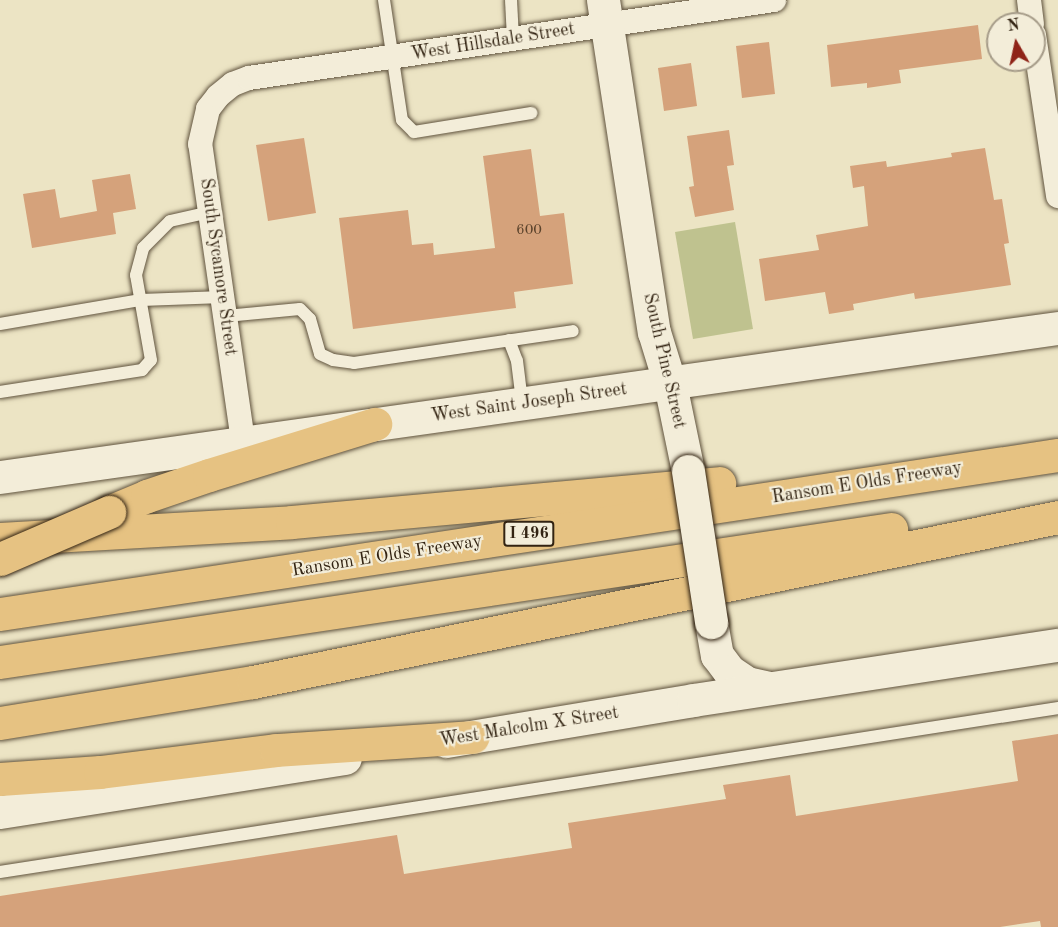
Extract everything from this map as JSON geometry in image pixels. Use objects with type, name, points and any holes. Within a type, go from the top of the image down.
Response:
[{"type":"highway","points":[[0,559],[147,496],[375,424]]},
{"type":"highway","points":[[0,539],[327,519],[583,496],[1058,447]]},
{"type":"highway","name":"Ransom E Olds Freeway","points":[[0,614],[1058,454]]},
{"type":"highway","points":[[0,662],[1058,504]]},
{"type":"highway","points":[[0,723],[253,682],[1058,517]]},
{"type":"highway","points":[[0,780],[146,767],[276,750],[472,737]]},
{"type":"main road","name":"South Pine Street","points":[[605,12],[652,321],[670,384],[688,471],[717,655],[729,671],[747,683],[772,688]]},
{"type":"main road","name":"West Saint Joseph Street","points":[[0,477],[1058,328]]},
{"type":"main road","name":"West Malcolm X Street","points":[[0,812],[772,688],[1058,645]]},
{"type":"street","name":"West Hillsdale Street","points":[[218,96],[233,84],[249,78],[513,39],[605,12],[774,0]]},
{"type":"street","points":[[1041,72],[1054,147],[1058,196]]},
{"type":"street","name":"South Sycamore Street","points":[[218,96],[208,109],[200,144],[243,441]]},
{"type":"lane","points":[[384,0],[402,120],[414,132],[531,113]]},
{"type":"lane","points":[[511,0],[513,39]]},
{"type":"lane","points":[[0,393],[142,370],[151,360],[136,275],[143,248],[170,221],[210,212]]},
{"type":"lane","points":[[0,324],[141,300],[300,309],[310,319],[320,354],[333,360],[354,363],[573,331]]},
{"type":"lane","points":[[509,340],[517,361],[523,405]]},
{"type":"lane","points":[[0,872],[1058,708]]},
{"type":"green space","points":[[735,222],[753,329],[693,339],[675,232]]},
{"type":"building","points":[[978,25],[982,59],[899,70],[901,83],[867,88],[867,83],[831,87],[827,45]]},
{"type":"building","points":[[769,42],[775,94],[742,98],[736,46]]},
{"type":"building","points":[[691,63],[697,106],[664,111],[658,68]]},
{"type":"building","points":[[729,130],[734,165],[727,166],[734,210],[695,217],[689,187],[694,186],[687,136]]},
{"type":"building","points":[[304,138],[316,213],[268,221],[256,145]]},
{"type":"building","points":[[985,148],[994,200],[1002,199],[1009,243],[1004,244],[1011,285],[915,299],[914,293],[853,304],[854,310],[829,314],[825,292],[765,301],[759,259],[819,250],[816,235],[868,226],[864,186],[853,188],[850,166],[886,161],[887,167],[952,157],[951,153]]},
{"type":"building","points":[[531,149],[540,216],[564,213],[573,284],[514,292],[516,308],[353,329],[339,218],[408,210],[412,245],[433,243],[434,255],[495,248],[483,156]]},
{"type":"building","points":[[130,174],[136,209],[113,213],[116,234],[32,248],[23,194],[55,189],[60,218],[97,211],[92,180]]},
{"type":"building","points":[[1058,734],[1058,927],[1041,927],[1040,921],[1000,927],[0,927],[0,896],[397,835],[404,874],[572,848],[568,823],[726,799],[723,785],[790,775],[796,816],[1018,781],[1012,741]]}]
